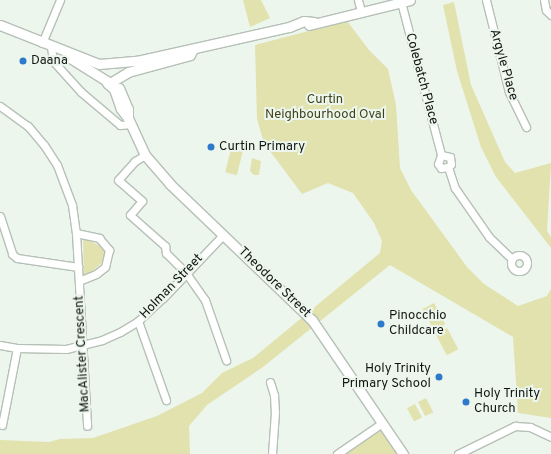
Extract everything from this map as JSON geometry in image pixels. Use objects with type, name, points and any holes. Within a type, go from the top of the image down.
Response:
[{"type":"main road","points":[[110,63],[99,71],[105,81],[119,78],[145,66],[190,55],[193,49],[289,27],[301,28],[314,22],[405,1]]},
{"type":"main road","name":"Theodore Street","points":[[0,25],[93,63],[110,63],[193,49]]},
{"type":"main road","name":"Theodore Street","points":[[54,48],[105,81],[114,89],[121,109],[130,121],[145,155],[170,184],[224,234],[319,328],[403,454]]},
{"type":"main road","name":"Theodore Street","points":[[110,63],[120,69],[119,78],[130,121]]},
{"type":"street","points":[[42,43],[60,0]]},
{"type":"street","points":[[358,0],[360,11]]},
{"type":"street","name":"Argyle Place","points":[[486,0],[509,92],[526,127]]},
{"type":"street","points":[[544,0],[546,10],[551,15]]},
{"type":"street","name":"Colebatch Place","points":[[405,1],[441,155],[450,157],[451,164],[448,167],[455,188],[489,237],[511,258]]},
{"type":"street","points":[[54,48],[53,61],[81,92],[120,125],[130,121]]},
{"type":"street","name":"MacAlister Crescent","points":[[0,106],[28,126],[57,165],[72,205],[76,233],[87,426]]},
{"type":"street","points":[[145,155],[135,161],[118,180],[142,201],[130,215],[165,246],[166,253],[186,273],[206,300],[226,360]]},
{"type":"street","points":[[0,216],[12,254],[17,258],[78,267]]},
{"type":"street","name":"MacAlister Crescent","points":[[76,233],[99,238],[109,250],[105,267],[96,274],[79,281]]},
{"type":"street","name":"Holman Street","points":[[0,345],[17,348],[51,350],[102,340],[138,322],[224,234]]},
{"type":"street","points":[[138,322],[166,400]]},
{"type":"street","points":[[2,425],[17,348]]},
{"type":"street","points":[[270,382],[274,395],[275,412],[272,454]]},
{"type":"street","points":[[341,453],[382,423]]},
{"type":"street","points":[[458,454],[515,426],[530,427],[551,437]]},
{"type":"green space","points":[[243,0],[261,0],[270,18],[250,27]]},
{"type":"green space","points":[[454,2],[471,85],[505,162],[515,173],[551,163],[547,231],[551,237],[551,248],[496,177],[481,147],[457,71],[443,5]]},
{"type":"green space","name":"Curtin Neighbourhood Oval","points":[[347,21],[369,50],[388,69],[396,105],[400,168],[411,190],[467,267],[484,284],[518,306],[547,296],[551,289],[551,418],[518,413],[513,337],[390,265],[263,367],[207,405],[189,426],[190,454],[0,454],[0,440],[49,442],[60,439],[93,438],[157,416],[202,393],[222,373],[253,358],[380,253],[382,241],[374,223],[353,193],[328,183],[302,194],[264,143],[257,119],[255,45]]},
{"type":"green space","points":[[231,149],[243,152],[237,175],[225,172]]},
{"type":"green space","points":[[252,158],[261,161],[259,175],[254,175],[250,171]]},
{"type":"green space","points":[[83,238],[105,248],[105,260],[87,276],[84,275]]},
{"type":"green space","points":[[434,303],[445,324],[434,330],[423,309]]},
{"type":"green space","points":[[447,328],[458,349],[447,355],[436,334]]},
{"type":"green space","points":[[426,398],[433,412],[425,416],[418,402]]},
{"type":"green space","points":[[415,404],[422,417],[414,421],[407,408]]},
{"type":"green space","points":[[382,430],[399,454],[343,454]]},
{"type":"place","name":"Daana","points":[[23,61]]},
{"type":"place","name":"Curtin Primary","points":[[211,147]]},
{"type":"place","name":"Pinocchio Childcare","points":[[381,324]]},
{"type":"place","name":"Holy Trinity Primary School","points":[[439,377]]},
{"type":"place","name":"Holy Trinity Church","points":[[466,402]]}]
